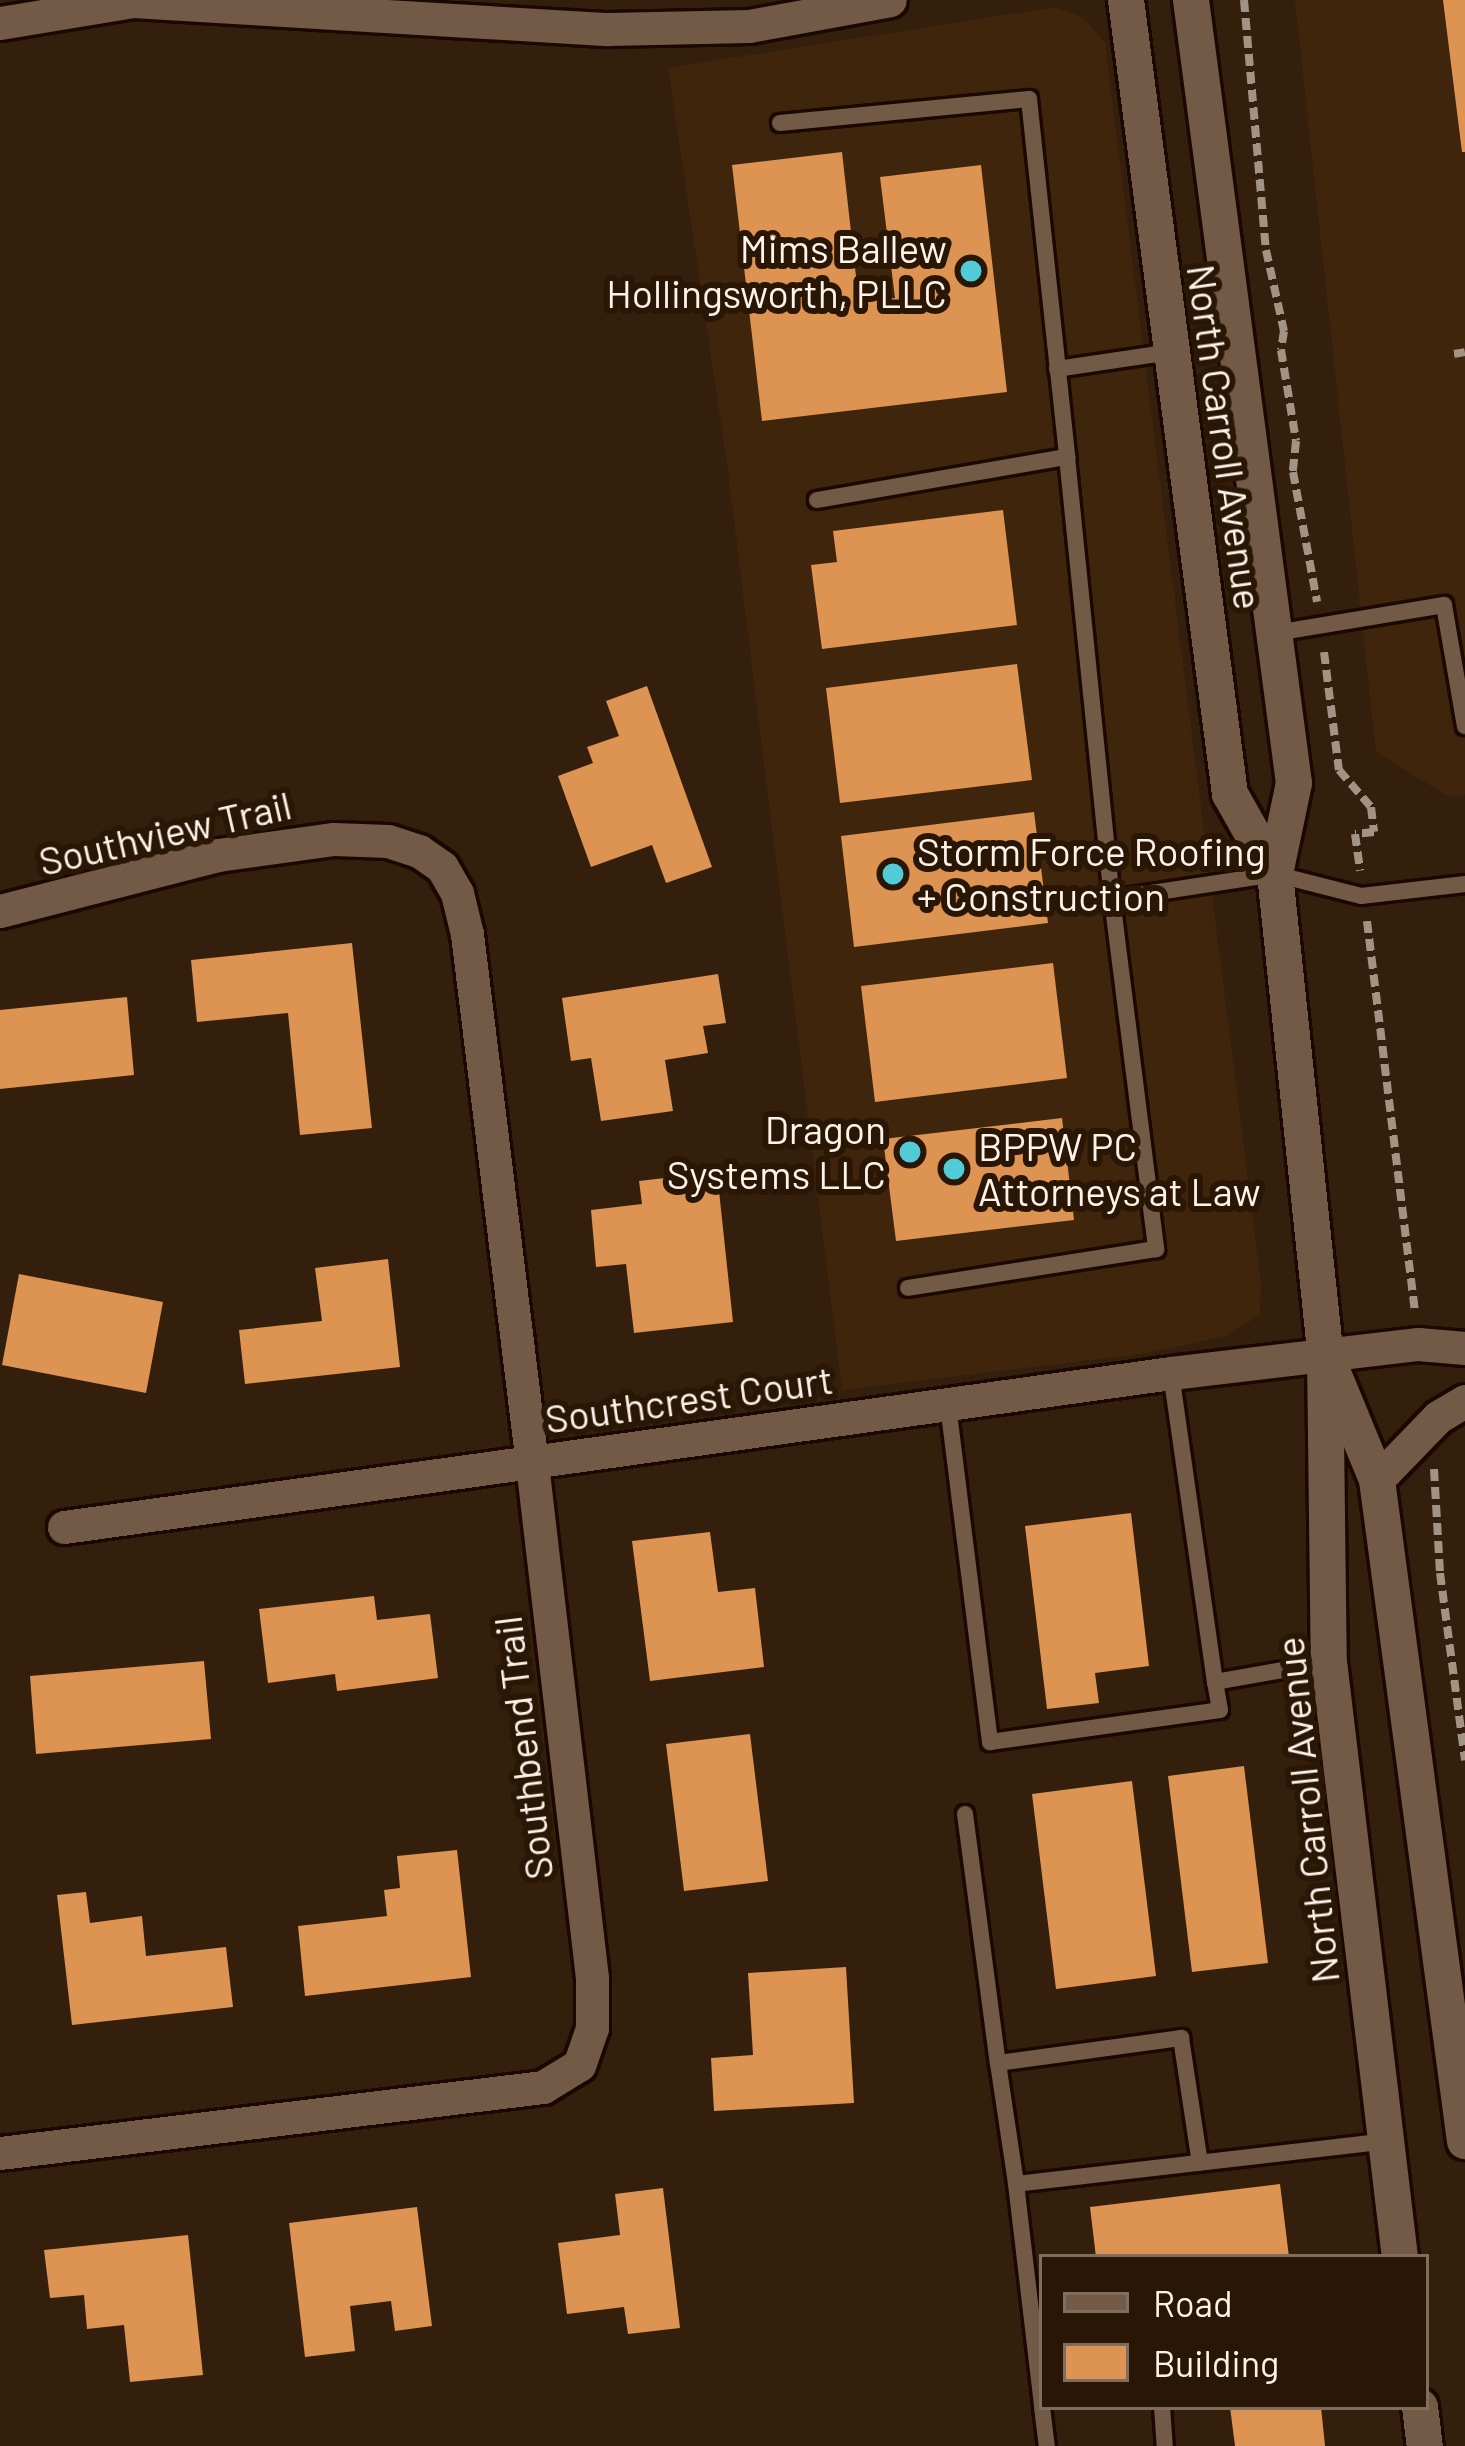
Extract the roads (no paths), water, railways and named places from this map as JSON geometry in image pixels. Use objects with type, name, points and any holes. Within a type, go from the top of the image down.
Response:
[{"type":"main road","name":"North Carroll Avenue","points":[[1126,0],[1230,794],[1275,874]]},
{"type":"main road","name":"North Carroll Avenue","points":[[1191,0],[1294,783],[1275,874],[1325,1353],[1329,1662],[1400,2254]]},
{"type":"main road","name":"North Carroll Avenue","points":[[1325,1353],[1377,1480],[1465,2140]]},
{"type":"main road","points":[[1420,2410],[1426,2446]]},
{"type":"street","points":[[0,23],[133,1],[608,29],[726,26],[890,0]]},
{"type":"street","name":"Southview Trail","points":[[0,911],[218,855],[334,839],[388,841],[418,851]]},
{"type":"street","name":"Southbend Trail","points":[[0,2153],[543,2087],[579,2065],[592,2028],[592,1978],[467,934],[457,893],[442,867],[418,851]]},
{"type":"street","name":"Southcrest Court","points":[[64,1527],[1171,1372],[1418,1344],[1465,1348]]},
{"type":"street","points":[[1377,1480],[1438,1417],[1465,1401]]},
{"type":"lane","points":[[780,123],[1029,98],[1112,899],[1156,1249],[908,1288]]},
{"type":"lane","points":[[1058,369],[1171,352]]},
{"type":"lane","points":[[817,500],[1066,458]]},
{"type":"lane","points":[[1274,633],[1444,605],[1465,726]]},
{"type":"lane","points":[[1112,899],[1275,874],[1360,896],[1465,884]]},
{"type":"lane","points":[[948,1405],[990,1742],[1220,1710],[1171,1372]]},
{"type":"lane","points":[[1215,1682],[1329,1662]]},
{"type":"lane","points":[[964,1814],[1039,2353]]},
{"type":"lane","points":[[998,2063],[1181,2038],[1200,2163]]},
{"type":"lane","points":[[1016,2184],[1385,2141]]},
{"type":"lane","points":[[1042,2410],[1047,2446]]},
{"type":"lane","points":[[1162,2410],[1165,2446]]},
{"type":"place","name":"Mims Ballew Hollingsworth, PLLC","points":[[971,271]]},
{"type":"place","name":"Storm Force Roofing + Construction","points":[[893,874]]},
{"type":"place","name":"Dragon Systems LLC","points":[[910,1152]]},
{"type":"place","name":"BPPW PC Attorneys at Law","points":[[954,1169]]}]
